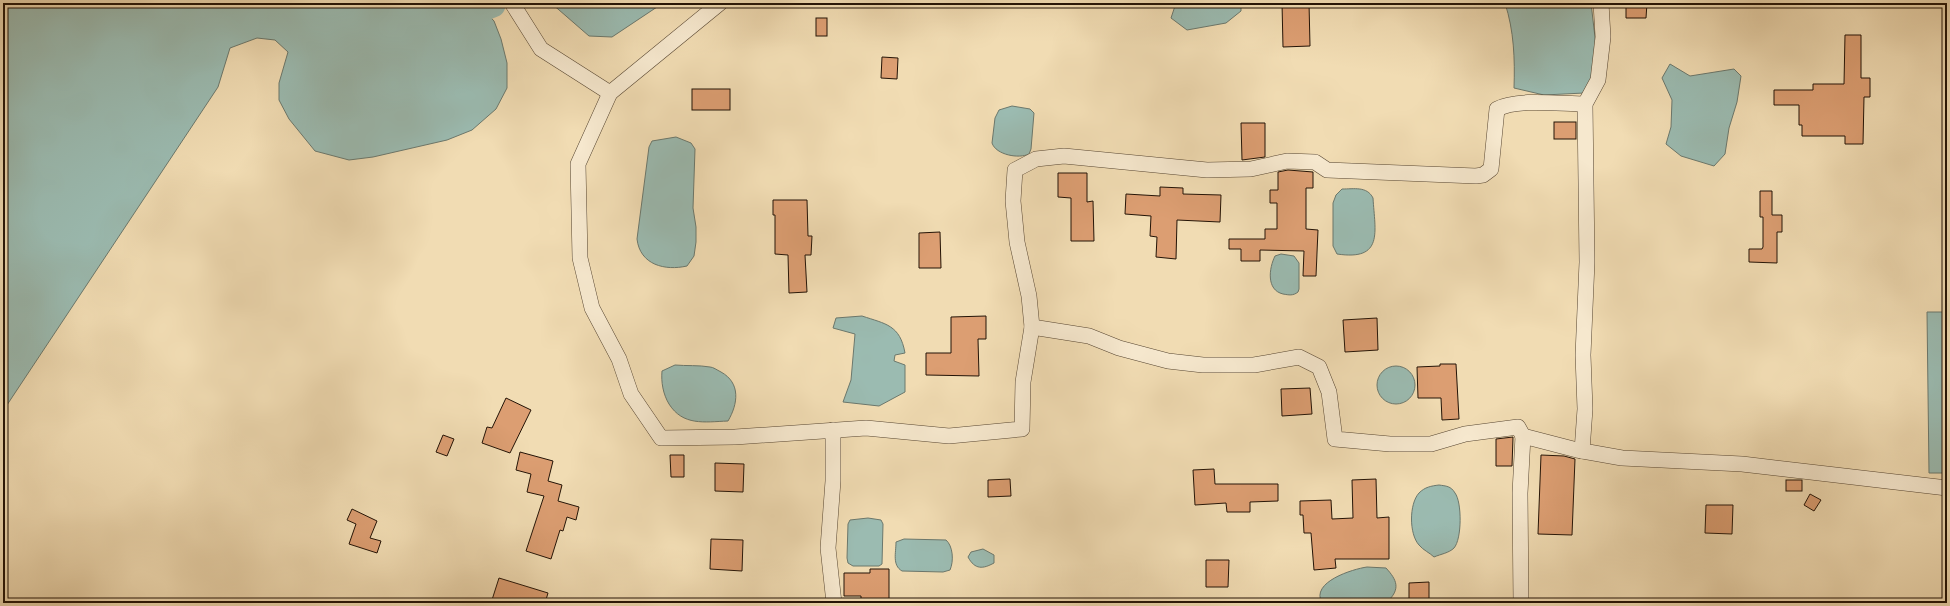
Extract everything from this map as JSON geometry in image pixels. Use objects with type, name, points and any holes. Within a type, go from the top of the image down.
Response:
[{"type":"street","points":[[512,3],[541,49],[610,93]]},
{"type":"street","points":[[720,3],[610,93],[578,164],[580,258],[592,308],[618,359],[631,394],[661,438],[734,436],[866,428],[949,436],[1022,429],[1023,382],[1032,327],[1029,296],[1017,242],[1013,201],[1015,170],[1036,159],[1064,156],[1207,170],[1251,169],[1287,162],[1315,162],[1327,170],[1476,176],[1483,175],[1491,169],[1497,109],[1504,105],[1526,103],[1585,104]]},
{"type":"street","points":[[1582,451],[1585,409],[1583,355],[1587,262],[1585,104],[1598,80],[1603,37],[1601,3]]},
{"type":"street","points":[[1032,327],[1089,336],[1119,348],[1168,361],[1203,365],[1254,365],[1299,357],[1319,367],[1329,392],[1335,439],[1390,444],[1431,444],[1466,434],[1518,427],[1523,436],[1520,493],[1521,603]]},
{"type":"street","points":[[833,430],[833,481],[828,548],[834,603]]},
{"type":"street","points":[[1523,436],[1582,451],[1622,458],[1742,464],[1947,488]]},
{"type":"water","points":[[3,3],[477,3],[494,21],[501,39],[507,63],[507,88],[496,109],[472,130],[447,140],[373,157],[349,160],[315,151],[289,119],[279,100],[279,83],[288,52],[275,40],[257,38],[230,48],[218,87],[3,411]]},
{"type":"water","points":[[551,3],[663,3],[612,37],[589,36]]},
{"type":"water","points":[[1176,3],[1241,3],[1241,11],[1226,23],[1187,30],[1171,18]]},
{"type":"water","points":[[1505,3],[1591,3],[1598,63],[1584,93],[1544,95],[1514,88],[1513,45]]},
{"type":"water","points":[[1670,64],[1690,76],[1734,69],[1741,76],[1737,102],[1729,128],[1725,154],[1714,166],[1681,156],[1666,144],[1671,127],[1672,100],[1662,78]]},
{"type":"water","points":[[1012,106],[1030,109],[1034,113],[1031,149],[1029,154],[1020,156],[1008,155],[994,147],[992,143],[995,118],[999,110]]},
{"type":"water","points":[[676,137],[691,143],[695,149],[693,208],[696,227],[696,242],[694,256],[687,266],[670,268],[662,267],[648,260],[639,248],[637,239],[649,147],[652,141]]},
{"type":"water","points":[[1342,189],[1364,190],[1373,198],[1375,233],[1370,248],[1363,253],[1352,255],[1337,254],[1333,246],[1333,203],[1336,195]]},
{"type":"water","points":[[1281,254],[1294,256],[1299,263],[1299,289],[1298,292],[1291,295],[1278,292],[1271,283],[1271,266],[1275,256]]},
{"type":"water","points":[[1927,312],[1947,312],[1947,473],[1929,473]]},
{"type":"water","points":[[862,316],[885,324],[896,331],[903,344],[905,353],[895,355],[894,361],[905,365],[905,392],[879,406],[843,402],[851,380],[855,334],[833,328],[836,318]]},
{"type":"water","points":[[675,365],[711,367],[721,372],[732,382],[736,394],[734,408],[728,421],[695,421],[681,416],[675,411],[665,396],[662,384],[662,371]]},
{"type":"water","points":[[1396,366],[1409,372],[1415,385],[1409,398],[1396,404],[1383,398],[1377,385],[1383,372]]},
{"type":"water","points":[[1439,485],[1450,488],[1457,498],[1460,512],[1460,529],[1459,537],[1454,548],[1434,557],[1421,547],[1413,534],[1412,511],[1413,504],[1419,493],[1428,487]]},
{"type":"water","points":[[868,518],[881,520],[883,524],[882,564],[879,566],[853,566],[848,563],[847,558],[848,524],[850,520]]},
{"type":"water","points":[[904,539],[946,540],[950,546],[952,554],[950,570],[943,572],[902,571],[897,565],[895,554],[896,542]]},
{"type":"water","points":[[983,549],[994,555],[994,563],[983,567],[976,566],[968,557],[971,552]]},
{"type":"water","points":[[1367,567],[1386,568],[1393,577],[1396,589],[1387,602],[1322,603],[1320,596],[1322,589],[1327,583],[1343,574]]},
{"type":"building","points":[[1282,3],[1309,3],[1310,46],[1283,47]]},
{"type":"building","points":[[1626,3],[1647,3],[1646,18],[1626,18]]},
{"type":"building","points":[[816,18],[827,18],[827,36],[816,36]]},
{"type":"building","points":[[1845,35],[1861,35],[1861,78],[1870,78],[1870,97],[1864,97],[1863,144],[1845,144],[1845,136],[1802,136],[1802,125],[1799,125],[1799,105],[1774,105],[1774,90],[1813,90],[1813,84],[1844,84]]},
{"type":"building","points":[[882,57],[898,58],[897,79],[881,78]]},
{"type":"building","points":[[692,89],[730,89],[730,110],[692,110]]},
{"type":"building","points":[[1554,122],[1576,122],[1576,139],[1554,139]]},
{"type":"building","points":[[1241,123],[1265,123],[1265,157],[1242,160]]},
{"type":"building","points":[[1288,170],[1313,172],[1313,188],[1306,188],[1306,229],[1318,230],[1316,276],[1303,276],[1304,251],[1260,250],[1260,261],[1241,261],[1241,249],[1229,249],[1229,239],[1265,239],[1265,229],[1277,229],[1277,203],[1270,203],[1270,190],[1278,190],[1278,172]]},
{"type":"building","points":[[1058,173],[1087,173],[1087,202],[1093,201],[1094,241],[1071,241],[1071,198],[1058,197]]},
{"type":"building","points":[[1160,187],[1183,188],[1183,194],[1221,195],[1220,222],[1177,220],[1176,259],[1156,257],[1157,237],[1150,236],[1151,216],[1125,214],[1126,194],[1160,196]]},
{"type":"building","points":[[1760,191],[1772,191],[1772,215],[1782,215],[1782,232],[1777,232],[1777,263],[1749,262],[1749,249],[1762,249],[1763,247],[1763,217],[1760,217]]},
{"type":"building","points":[[773,200],[807,200],[808,236],[812,236],[811,255],[805,255],[807,292],[789,293],[788,255],[775,254],[775,215],[773,215]]},
{"type":"building","points":[[940,232],[941,268],[919,268],[919,233]]},
{"type":"building","points":[[986,316],[986,339],[978,339],[979,376],[926,375],[926,353],[951,353],[951,317]]},
{"type":"building","points":[[1377,318],[1378,350],[1345,352],[1343,320]]},
{"type":"building","points":[[1440,364],[1456,364],[1459,419],[1442,420],[1441,398],[1418,398],[1417,367],[1440,366]]},
{"type":"building","points":[[1310,388],[1312,414],[1282,416],[1281,389]]},
{"type":"building","points":[[506,398],[531,410],[510,453],[482,443],[487,427],[492,428]]},
{"type":"building","points":[[443,435],[454,439],[447,456],[436,452]]},
{"type":"building","points":[[1513,437],[1512,466],[1496,466],[1496,439]]},
{"type":"building","points":[[520,452],[553,461],[548,481],[562,485],[558,501],[579,507],[576,520],[567,517],[563,531],[560,530],[551,559],[526,551],[544,496],[527,492],[531,474],[516,470]]},
{"type":"building","points":[[670,455],[684,455],[684,477],[671,477]]},
{"type":"building","points":[[1541,455],[1564,456],[1575,459],[1572,535],[1538,534]]},
{"type":"building","points":[[715,463],[744,464],[743,492],[715,491]]},
{"type":"building","points":[[1214,469],[1215,484],[1278,484],[1278,501],[1250,502],[1250,512],[1227,512],[1226,503],[1195,505],[1193,470]]},
{"type":"building","points":[[1010,479],[1011,496],[988,497],[988,480]]},
{"type":"building","points":[[1376,479],[1377,518],[1389,517],[1389,559],[1335,559],[1336,568],[1314,570],[1311,533],[1304,533],[1303,515],[1300,515],[1300,501],[1331,500],[1332,519],[1353,518],[1352,480]]},
{"type":"building","points":[[1786,480],[1802,480],[1802,491],[1786,491]]},
{"type":"building","points":[[1810,494],[1821,500],[1814,511],[1804,505]]},
{"type":"building","points":[[1706,505],[1733,505],[1732,534],[1705,533]]},
{"type":"building","points":[[352,509],[377,521],[370,538],[381,541],[377,553],[349,544],[356,524],[347,520]]},
{"type":"building","points":[[711,539],[743,540],[742,571],[710,569]]},
{"type":"building","points":[[1206,560],[1229,560],[1228,587],[1206,587]]},
{"type":"building","points":[[870,569],[889,569],[889,603],[861,603],[861,596],[844,596],[844,573],[870,573]]},
{"type":"building","points":[[499,578],[548,593],[545,603],[491,603]]},
{"type":"building","points":[[1429,582],[1429,603],[1409,603],[1409,583]]},
{"type":"waterway","points":[[449,10],[483,9],[493,5]]}]
